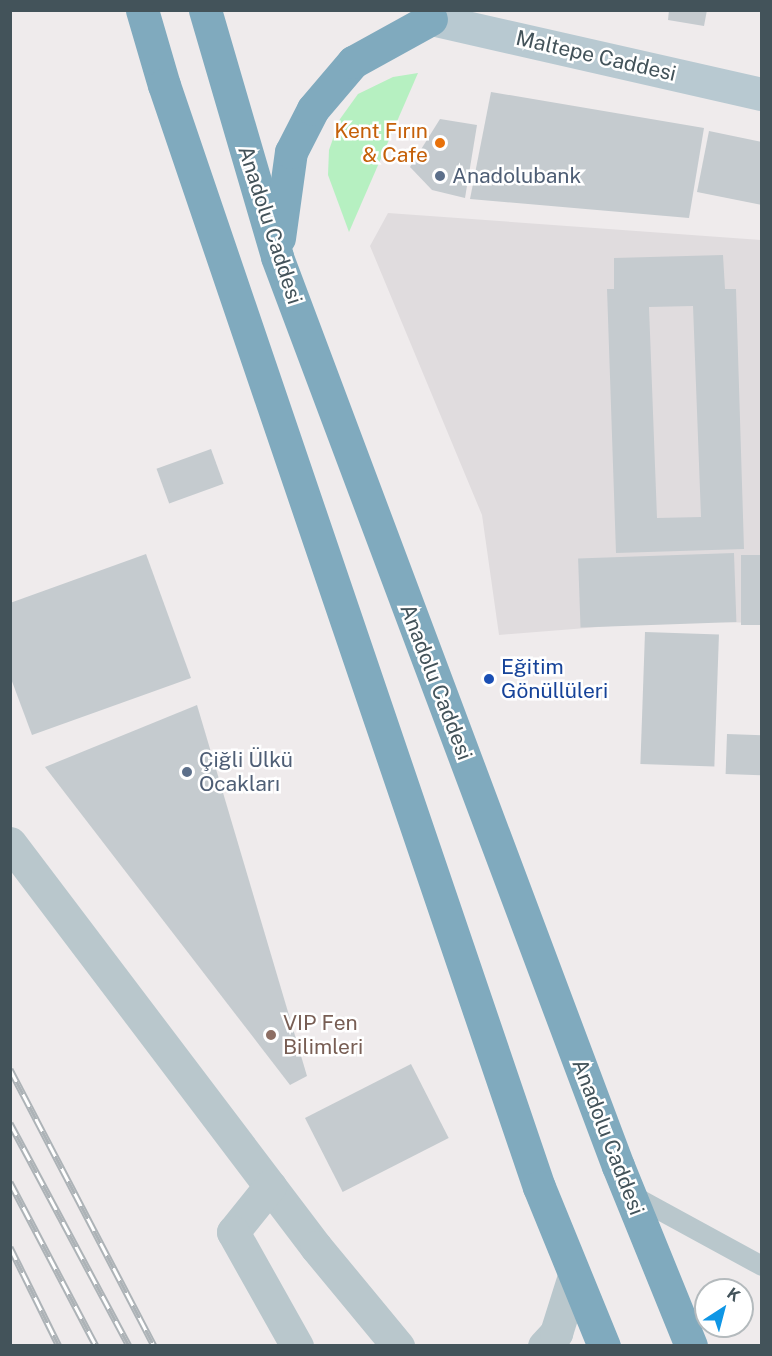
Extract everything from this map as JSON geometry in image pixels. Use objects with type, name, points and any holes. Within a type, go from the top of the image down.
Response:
[{"type":"highway","points":[[142,10],[168,97],[539,1186],[604,1346]]},
{"type":"highway","name":"Anadolu Caddesi","points":[[205,10],[278,257],[629,1193],[691,1346]]},
{"type":"highway","points":[[278,257],[283,193],[291,152],[313,109],[353,62],[424,13]]},
{"type":"street","name":"Maltepe Caddesi","points":[[424,13],[762,94]]},
{"type":"street","points":[[10,843],[270,1186],[398,1346]]},
{"type":"street","points":[[270,1186],[233,1232],[297,1346]]},
{"type":"street","points":[[544,1346],[556,1333],[574,1276]]},
{"type":"lane","points":[[629,1193],[762,1266]]},
{"type":"shaded area","points":[[388,213],[761,240],[761,623],[674,621],[499,635],[482,515],[370,246]]},
{"type":"green space","points":[[418,73],[349,232],[328,175],[329,150],[340,119],[358,94],[393,77]]},
{"type":"building","points":[[669,10],[707,10],[704,26],[668,20]]},
{"type":"building","points":[[491,92],[704,128],[689,218],[470,199]]},
{"type":"building","points":[[440,119],[477,125],[465,198],[432,190],[410,167]]},
{"type":"building","points":[[709,131],[762,142],[762,205],[697,192]]},
{"type":"building","points":[[723,255],[725,289],[736,289],[744,549],[616,553],[607,289],[614,289],[614,258]],"holes":[[[693,306],[701,517],[657,518],[649,307]]]},
{"type":"building","points":[[211,449],[224,484],[169,504],[156,469]]},
{"type":"building","points":[[734,553],[736,622],[581,627],[578,558]]},
{"type":"building","points":[[146,554],[191,678],[32,735],[10,676],[10,603]]},
{"type":"building","points":[[741,555],[762,555],[762,625],[741,625]]},
{"type":"building","points":[[645,632],[719,635],[714,767],[640,764]]},
{"type":"building","points":[[197,705],[307,1076],[290,1085],[45,767]]},
{"type":"building","points":[[727,734],[762,735],[761,775],[726,774]]},
{"type":"building","points":[[411,1064],[449,1138],[343,1192],[305,1118]]},
{"type":"railway","points":[[10,1069],[154,1346]]},
{"type":"railway","points":[[10,1123],[129,1346]]},
{"type":"railway","points":[[10,1182],[96,1346]]},
{"type":"railway","points":[[10,1247],[59,1346]]},
{"type":"place","name":"Kent Fırın & Cafe","points":[[440,143]]},
{"type":"place","name":"Anadolubank","points":[[440,176]]},
{"type":"place","name":"Eğitim Gönüllüleri","points":[[489,679]]},
{"type":"place","name":"Çiğli Ülkü Ocakları","points":[[187,772]]},
{"type":"place","name":"VIP Fen Bilimleri","points":[[271,1035]]}]
